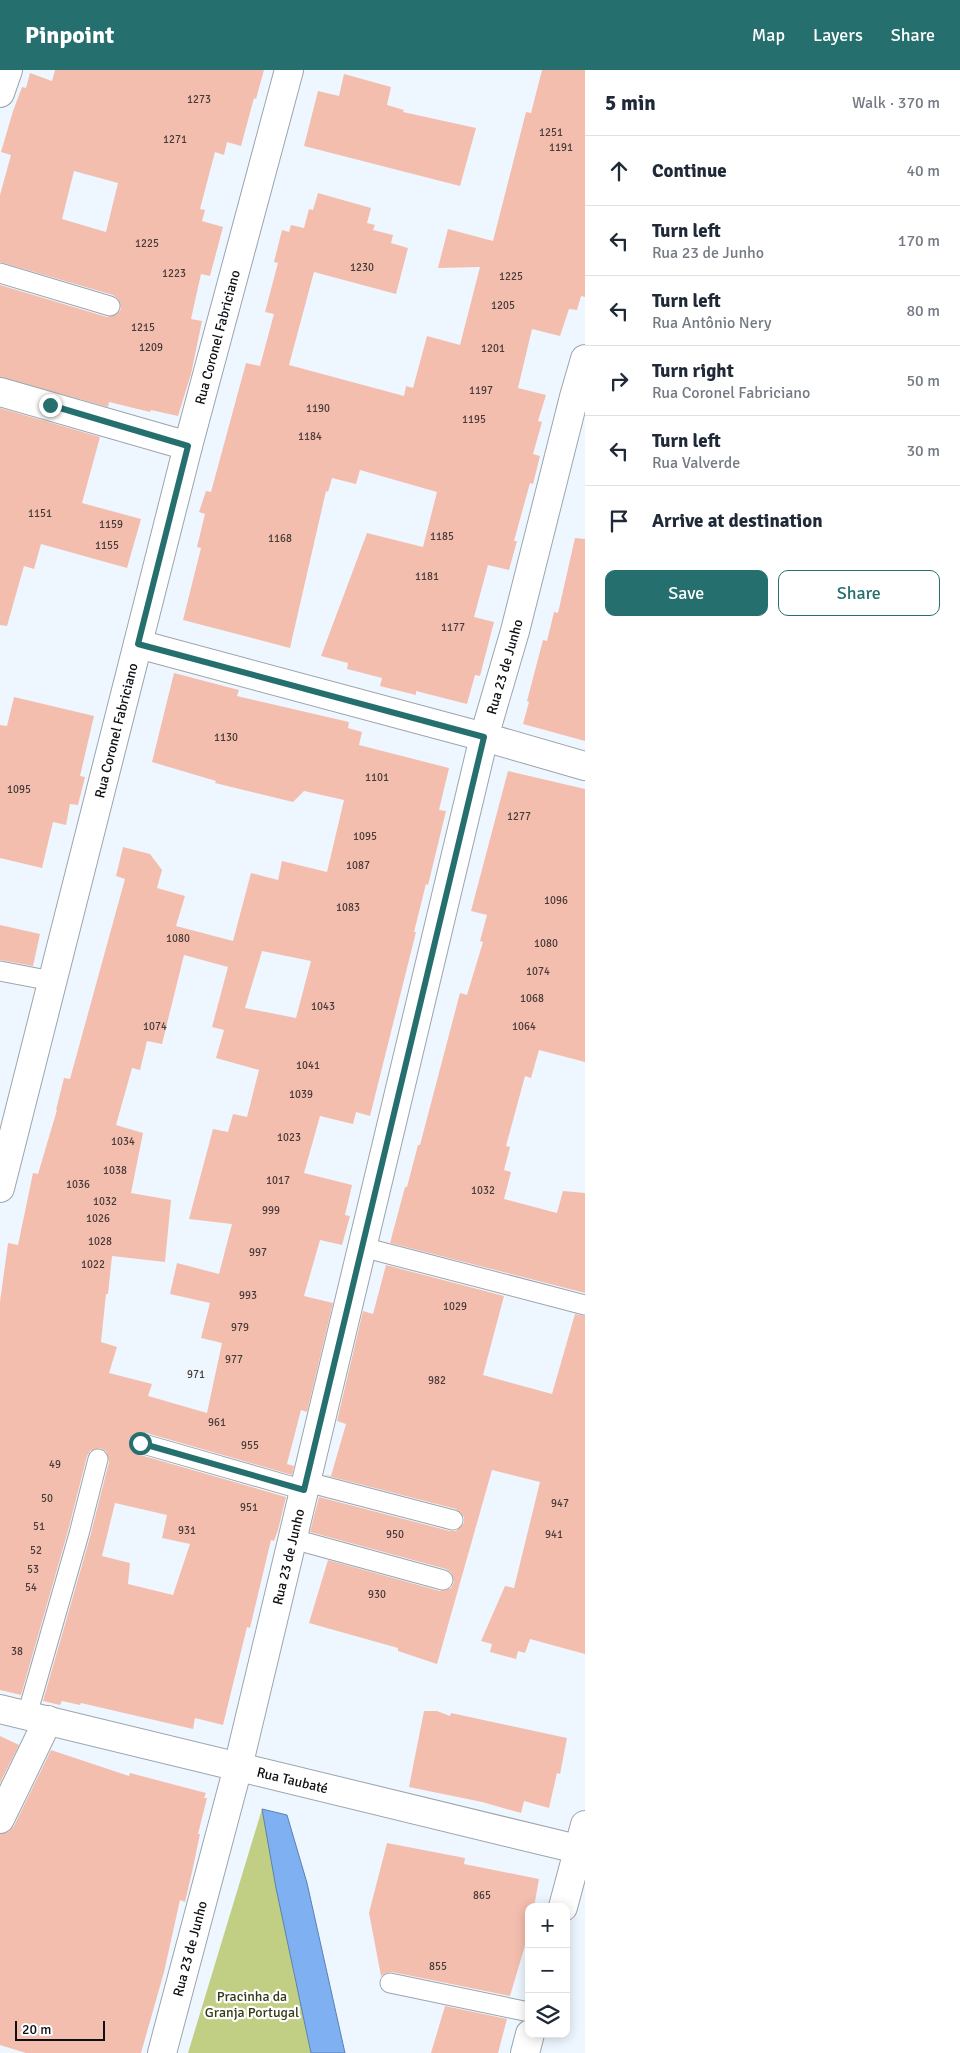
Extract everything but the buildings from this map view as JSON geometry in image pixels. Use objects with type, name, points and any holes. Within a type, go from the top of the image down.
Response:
[{"type":"street","points":[[0,93],[8,70]]},
{"type":"street","name":"Rua Coronel Fabriciano","points":[[0,1188],[188,446],[289,70]]},
{"type":"street","name":"Rua 23 de Junho","points":[[162,2053],[238,1767],[484,737],[515,631],[585,359]]},
{"type":"street","points":[[0,392],[188,446]]},
{"type":"street","points":[[138,644],[585,766]]},
{"type":"street","name":"Rua Taubaté","points":[[0,1709],[238,1767],[583,1842]]},
{"type":"street","points":[[0,1819],[37,1718]]},
{"type":"street","points":[[564,1903],[583,1842]]},
{"type":"street","points":[[525,2053],[529,2038]]},
{"type":"lane","points":[[0,273],[110,306]]},
{"type":"lane","points":[[0,971],[52,981]]},
{"type":"lane","points":[[362,1247],[585,1305]]},
{"type":"lane","points":[[140,1443],[305,1486],[454,1520]]},
{"type":"lane","points":[[37,1718],[98,1459]]},
{"type":"lane","points":[[293,1539],[443,1580]]},
{"type":"lane","points":[[390,1983],[525,2011]]},
{"type":"green space","name":"Pracinha da Granja Portugal","points":[[262,1809],[296,1984],[299,1985],[298,1991],[311,2053],[188,2053]]},
{"type":"water","points":[[262,1809],[287,1815],[307,1883],[345,2053],[311,2053],[276,1888]]},
{"type":"route","points":[[50,405],[188,446],[138,644],[484,737],[304,1490],[140,1443]]}]
